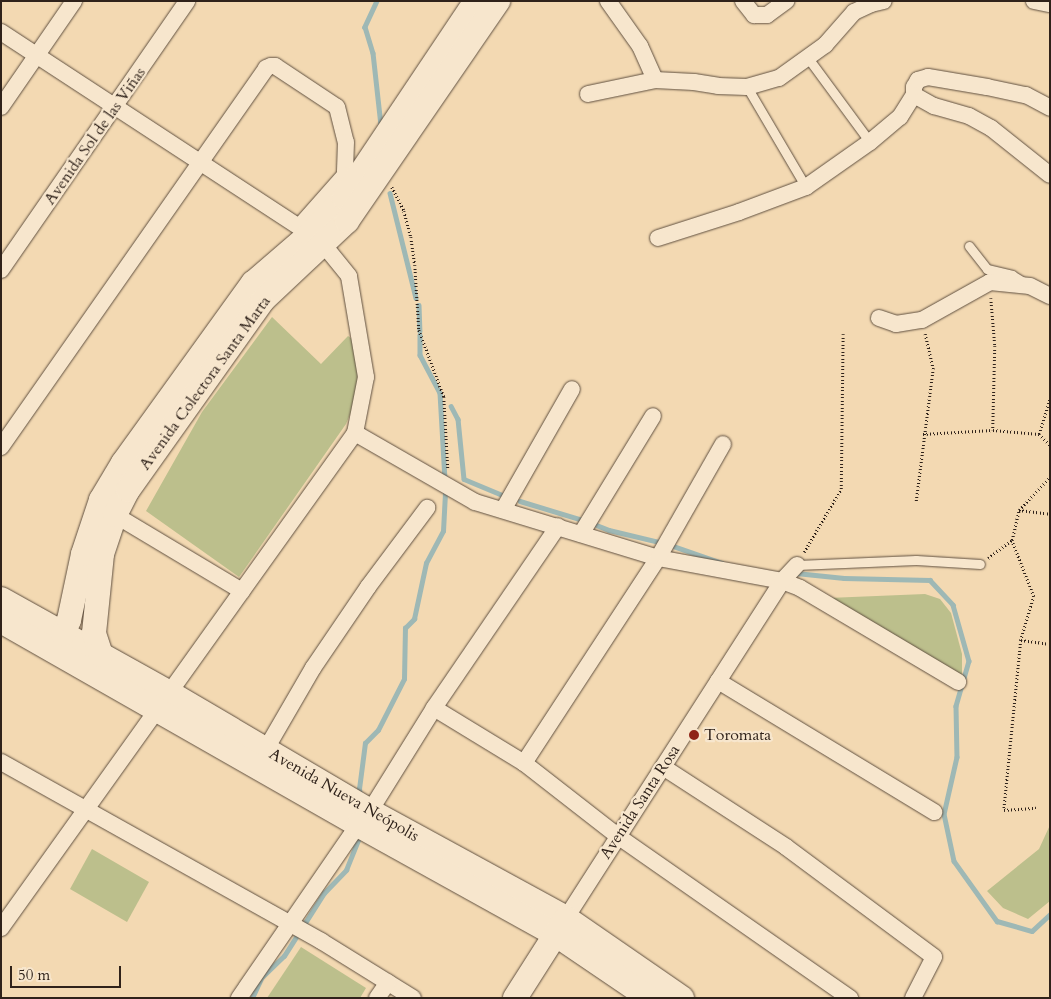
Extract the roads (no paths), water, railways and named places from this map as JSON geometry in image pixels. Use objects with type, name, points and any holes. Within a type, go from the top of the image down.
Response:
[{"type":"street","points":[[1,107],[74,1]]},
{"type":"street","name":"Avenida Sol de las Viñas","points":[[1,270],[116,107],[187,1]]},
{"type":"street","name":"Avenida Colectora Santa Marta","points":[[101,655],[94,633],[102,554],[115,514],[128,490],[247,320],[311,235],[344,198],[476,1]]},
{"type":"street","name":"Avenida Colectora Santa Marta","points":[[62,634],[68,620],[83,554],[101,500],[123,463],[253,283],[311,235],[347,221],[384,170],[498,1]]},
{"type":"street","points":[[608,1],[640,46],[655,80]]},
{"type":"street","points":[[743,1],[754,15],[767,15],[778,10],[786,1]]},
{"type":"street","points":[[588,94],[655,80],[747,87],[779,78],[826,45],[854,12],[871,4],[884,1]]},
{"type":"street","points":[[1034,1],[1050,4]]},
{"type":"street","points":[[1,32],[311,235],[349,276],[366,377],[355,433],[86,809],[7,909],[1,928]]},
{"type":"street","points":[[1,447],[202,163],[266,68],[275,66],[337,107],[346,142],[345,175],[311,235]]},
{"type":"street","points":[[658,238],[739,212],[806,187],[870,142],[900,117],[914,95],[914,87],[918,80],[928,77],[1026,95],[1050,108]]},
{"type":"street","points":[[914,95],[934,106],[969,116],[991,128],[1050,175]]},
{"type":"street","points":[[879,318],[896,324],[922,320],[990,282],[1030,286],[1050,296]]},
{"type":"street","points":[[503,510],[572,389]]},
{"type":"street","points":[[581,534],[652,416]]},
{"type":"street","points":[[355,433],[475,502],[658,558],[782,581],[800,588],[958,682]]},
{"type":"street","points":[[524,763],[658,558],[723,444]]},
{"type":"street","points":[[266,749],[313,668],[368,587],[427,508]]},
{"type":"street","points":[[115,514],[242,591]]},
{"type":"street","points":[[239,998],[364,818],[434,708],[558,526]]},
{"type":"street","name":"Avenida Santa Rosa","points":[[515,998],[782,581],[797,565]]},
{"type":"street","name":"Avenida Nueva Neópolis","points":[[1,600],[101,655],[164,701],[364,818],[560,926],[682,998]]},
{"type":"street","name":"Avenida Nueva Neópolis","points":[[1,621],[266,749],[364,818]]},
{"type":"street","points":[[718,681],[934,812]]},
{"type":"street","points":[[434,708],[524,763],[618,837],[850,998]]},
{"type":"street","points":[[1,762],[291,924],[413,998]]},
{"type":"street","points":[[663,767],[786,847],[934,956],[913,998]]},
{"type":"street","name":"Avenida Nueva Neópolis","points":[[560,926],[649,998]]},
{"type":"street","points":[[377,998],[388,982]]},
{"type":"lane","points":[[808,58],[870,142]]},
{"type":"lane","points":[[747,87],[806,187]]},
{"type":"lane","points":[[969,246],[987,269],[1012,275],[1030,286]]},
{"type":"lane","points":[[797,565],[916,560],[980,564]]},
{"type":"waterway","points":[[377,1],[365,27],[373,53],[381,126]]},
{"type":"waterway","points":[[390,193],[416,298]]},
{"type":"waterway","points":[[419,305],[420,331]]},
{"type":"waterway","points":[[420,335],[420,355],[440,393],[445,479]]},
{"type":"waterway","points":[[451,406],[458,419],[464,479],[507,497]]},
{"type":"waterway","points":[[360,796],[359,789],[365,743],[378,730],[404,679],[405,628],[414,619],[426,563],[443,531],[445,492]]},
{"type":"waterway","points":[[520,501],[586,521]]},
{"type":"waterway","points":[[594,524],[609,530],[663,543]]},
{"type":"waterway","points":[[670,545],[722,563]]},
{"type":"waterway","points":[[796,573],[844,578],[930,580],[953,605],[969,661],[956,706],[957,757],[944,814],[954,861],[997,921],[1032,931],[1050,914]]},
{"type":"waterway","points":[[252,998],[262,977],[284,956],[324,893],[346,870],[360,835]]},
{"type":"place","name":"Toromata","points":[[694,735]]}]
